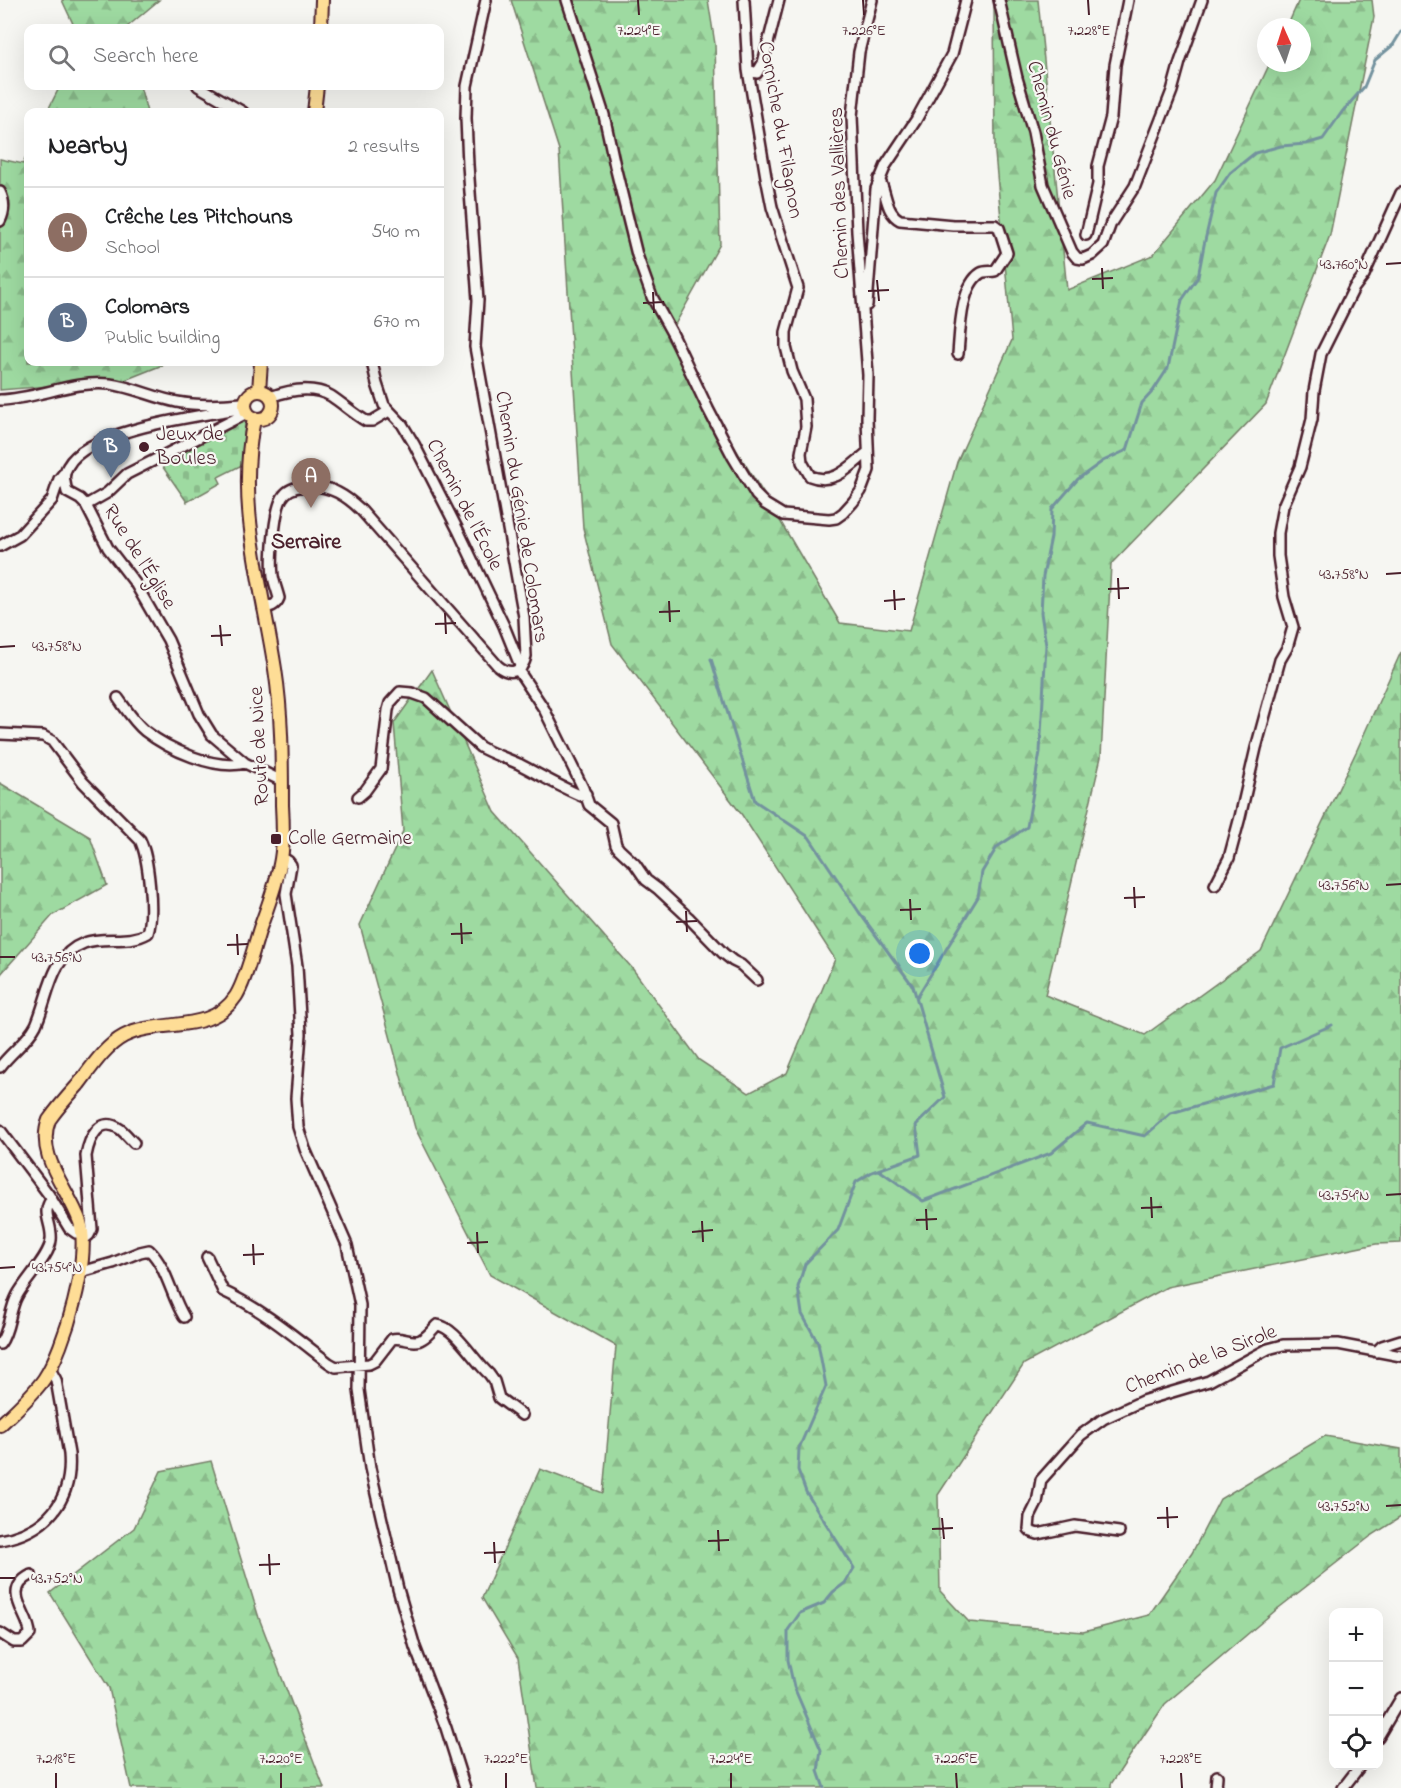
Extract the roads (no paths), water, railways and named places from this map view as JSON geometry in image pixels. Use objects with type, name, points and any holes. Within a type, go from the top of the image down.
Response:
[{"type":"main road","points":[[321,24],[322,0]]},
{"type":"main road","points":[[314,108],[317,90]]},
{"type":"main road","points":[[262,366],[265,394],[273,405],[271,413],[265,418],[247,411],[248,395],[265,394]]},
{"type":"main road","name":"Route de Nice","points":[[0,1425],[32,1394],[58,1354],[81,1272],[82,1236],[77,1214],[48,1154],[45,1133],[49,1120],[103,1054],[119,1039],[134,1032],[187,1025],[203,1020],[219,1013],[231,1003],[239,991],[252,955],[282,858],[282,781],[277,686],[247,501],[249,464],[247,411]]},
{"type":"street","name":"Chemin du Génie de Colomars","points":[[263,608],[276,604],[279,598],[274,583],[273,568],[277,513],[284,494],[302,486],[324,487],[339,492],[360,509],[498,666],[509,672],[519,669],[526,656],[524,617],[475,347],[477,285],[468,165],[466,99],[486,0]]},
{"type":"street","points":[[567,0],[604,115],[637,255],[652,297],[733,457],[756,495],[765,504],[783,514],[820,519],[836,518],[843,513],[861,491],[869,470],[868,375],[863,314],[867,310],[869,265],[879,178],[916,120],[952,54],[966,0]]},
{"type":"street","name":"Corniche du Filagnon","points":[[744,0],[748,70],[772,207],[798,288],[786,332],[788,358],[804,399],[806,427],[801,453],[802,462],[810,476],[826,479],[835,477],[868,452]]},
{"type":"street","points":[[748,70],[757,73],[763,63],[778,0]]},
{"type":"street","name":"Chemin des Vallières","points":[[863,314],[852,116],[859,52],[872,0]]},
{"type":"street","name":"Chemin du Génie","points":[[999,0],[1017,78],[1033,132],[1043,185],[1072,252],[1077,258],[1083,260],[1103,245],[1111,223],[1136,186],[1172,91],[1202,0]]},
{"type":"street","points":[[1086,235],[1098,184],[1098,166],[1111,117],[1115,65],[1128,0]]},
{"type":"street","points":[[205,90],[236,108]]},
{"type":"street","points":[[879,178],[890,210],[900,220],[953,225],[995,225],[999,228],[1007,253],[995,271],[982,273],[970,284],[965,301],[958,354]]},
{"type":"street","points":[[0,192],[4,199],[4,210],[0,221]]},
{"type":"street","points":[[1215,885],[1229,858],[1280,660],[1287,648],[1293,627],[1284,597],[1278,556],[1278,533],[1282,506],[1300,467],[1312,419],[1321,354],[1354,288],[1364,275],[1401,193]]},
{"type":"street","name":"Chemin de l'École","points":[[373,366],[384,405],[407,432],[454,522],[504,626],[519,669],[544,709],[590,805],[611,824],[616,845],[635,864],[646,880],[667,897],[723,953],[758,980]]},
{"type":"street","points":[[0,400],[15,400],[70,387],[111,384],[187,403],[247,411]]},
{"type":"street","points":[[265,394],[291,391],[320,392],[366,421],[372,421],[389,411]]},
{"type":"street","points":[[0,546],[20,535],[52,500],[59,479],[72,459],[92,445],[127,431],[165,422],[247,411]]},
{"type":"street","points":[[86,505],[107,493],[127,474],[247,411]]},
{"type":"street","name":"Rue de l'Église","points":[[66,470],[63,479],[68,492],[86,505],[108,548],[135,583],[162,628],[203,721],[212,735],[245,763],[282,781]]},
{"type":"street","points":[[358,796],[365,791],[381,769],[388,710],[390,702],[400,692],[426,698],[486,751],[520,765],[570,791],[582,796],[586,794]]},
{"type":"street","points":[[118,698],[145,731],[174,749],[220,765],[236,766],[245,763]]},
{"type":"street","points":[[0,734],[43,736],[52,741],[83,782],[140,840],[147,861],[150,914],[148,933],[142,936],[131,939],[100,939],[85,942],[73,949],[51,978],[36,1024],[29,1036],[0,1067]]},
{"type":"street","points":[[282,858],[291,866],[286,894],[297,966],[301,1034],[296,1098],[298,1127],[305,1149],[347,1245],[360,1305],[359,1390],[370,1468],[398,1589],[415,1647],[446,1728],[465,1788]]},
{"type":"street","points":[[0,1130],[69,1228],[82,1236],[89,1235],[92,1229],[86,1156],[95,1131],[103,1126],[114,1126],[134,1143]]},
{"type":"street","points":[[0,1344],[5,1337],[15,1299],[48,1251],[51,1232],[46,1211],[51,1200]]},
{"type":"street","points":[[81,1272],[149,1250],[154,1255],[168,1282],[176,1306],[184,1317]]},
{"type":"street","points":[[207,1257],[223,1291],[244,1300],[336,1367],[369,1365],[375,1361],[392,1339],[396,1337],[421,1341],[438,1324],[442,1325],[451,1331],[489,1374],[494,1381],[499,1398],[522,1415]]},
{"type":"street","points":[[1376,1352],[1382,1346],[1401,1340]]},
{"type":"street","name":"Chemin de la Sirole","points":[[1119,1532],[1075,1527],[1038,1534],[1029,1529],[1030,1517],[1041,1480],[1081,1435],[1103,1419],[1142,1401],[1209,1381],[1268,1349],[1283,1345],[1338,1344],[1401,1356]]},
{"type":"street","points":[[0,1540],[34,1528],[54,1512],[65,1492],[70,1465],[69,1454],[56,1380],[50,1369]]},
{"type":"street","points":[[0,1633],[14,1642],[22,1642],[30,1634],[30,1629],[17,1605],[16,1591],[22,1581],[31,1575]]},
{"type":"street","points":[[1383,1729],[1401,1698]]},
{"type":"street","points":[[1343,1788],[1357,1770]]},
{"type":"street","points":[[1216,1788],[1217,1776]]},
{"type":"waterway","points":[[917,997],[978,897],[982,872],[997,847],[1027,827],[1040,752],[1046,645],[1041,613],[1043,576],[1051,537],[1052,509],[1078,479],[1103,461],[1127,450],[1142,403],[1168,368],[1182,300],[1198,277],[1216,193],[1230,173],[1255,153],[1323,139],[1364,87],[1375,60],[1393,45],[1401,32]]},
{"type":"waterway","points":[[711,659],[755,801],[809,837],[859,912],[913,986],[945,1097],[916,1125],[920,1155],[872,1172],[856,1182],[838,1230],[805,1264],[798,1287],[802,1314],[818,1343],[826,1386],[799,1448],[798,1470],[806,1492],[854,1568],[845,1583],[824,1603],[800,1613],[788,1630],[788,1660],[794,1687],[821,1750],[818,1771],[824,1788]]},
{"type":"waterway","points":[[879,1170],[923,1201],[1051,1153],[1087,1123],[1145,1136],[1171,1113],[1274,1084],[1280,1048],[1332,1025]]},
{"type":"place","name":"Jeux de Boules","points":[[144,447]]},
{"type":"place","name":"Colomars","points":[[111,478]]},
{"type":"place","name":"Crêche Les Pitchouns","points":[[311,508]]},
{"type":"place","name":"Colle Germaine","points":[[276,839]]},
{"type":"district","name":"Serraire","points":[[306,543]]}]
